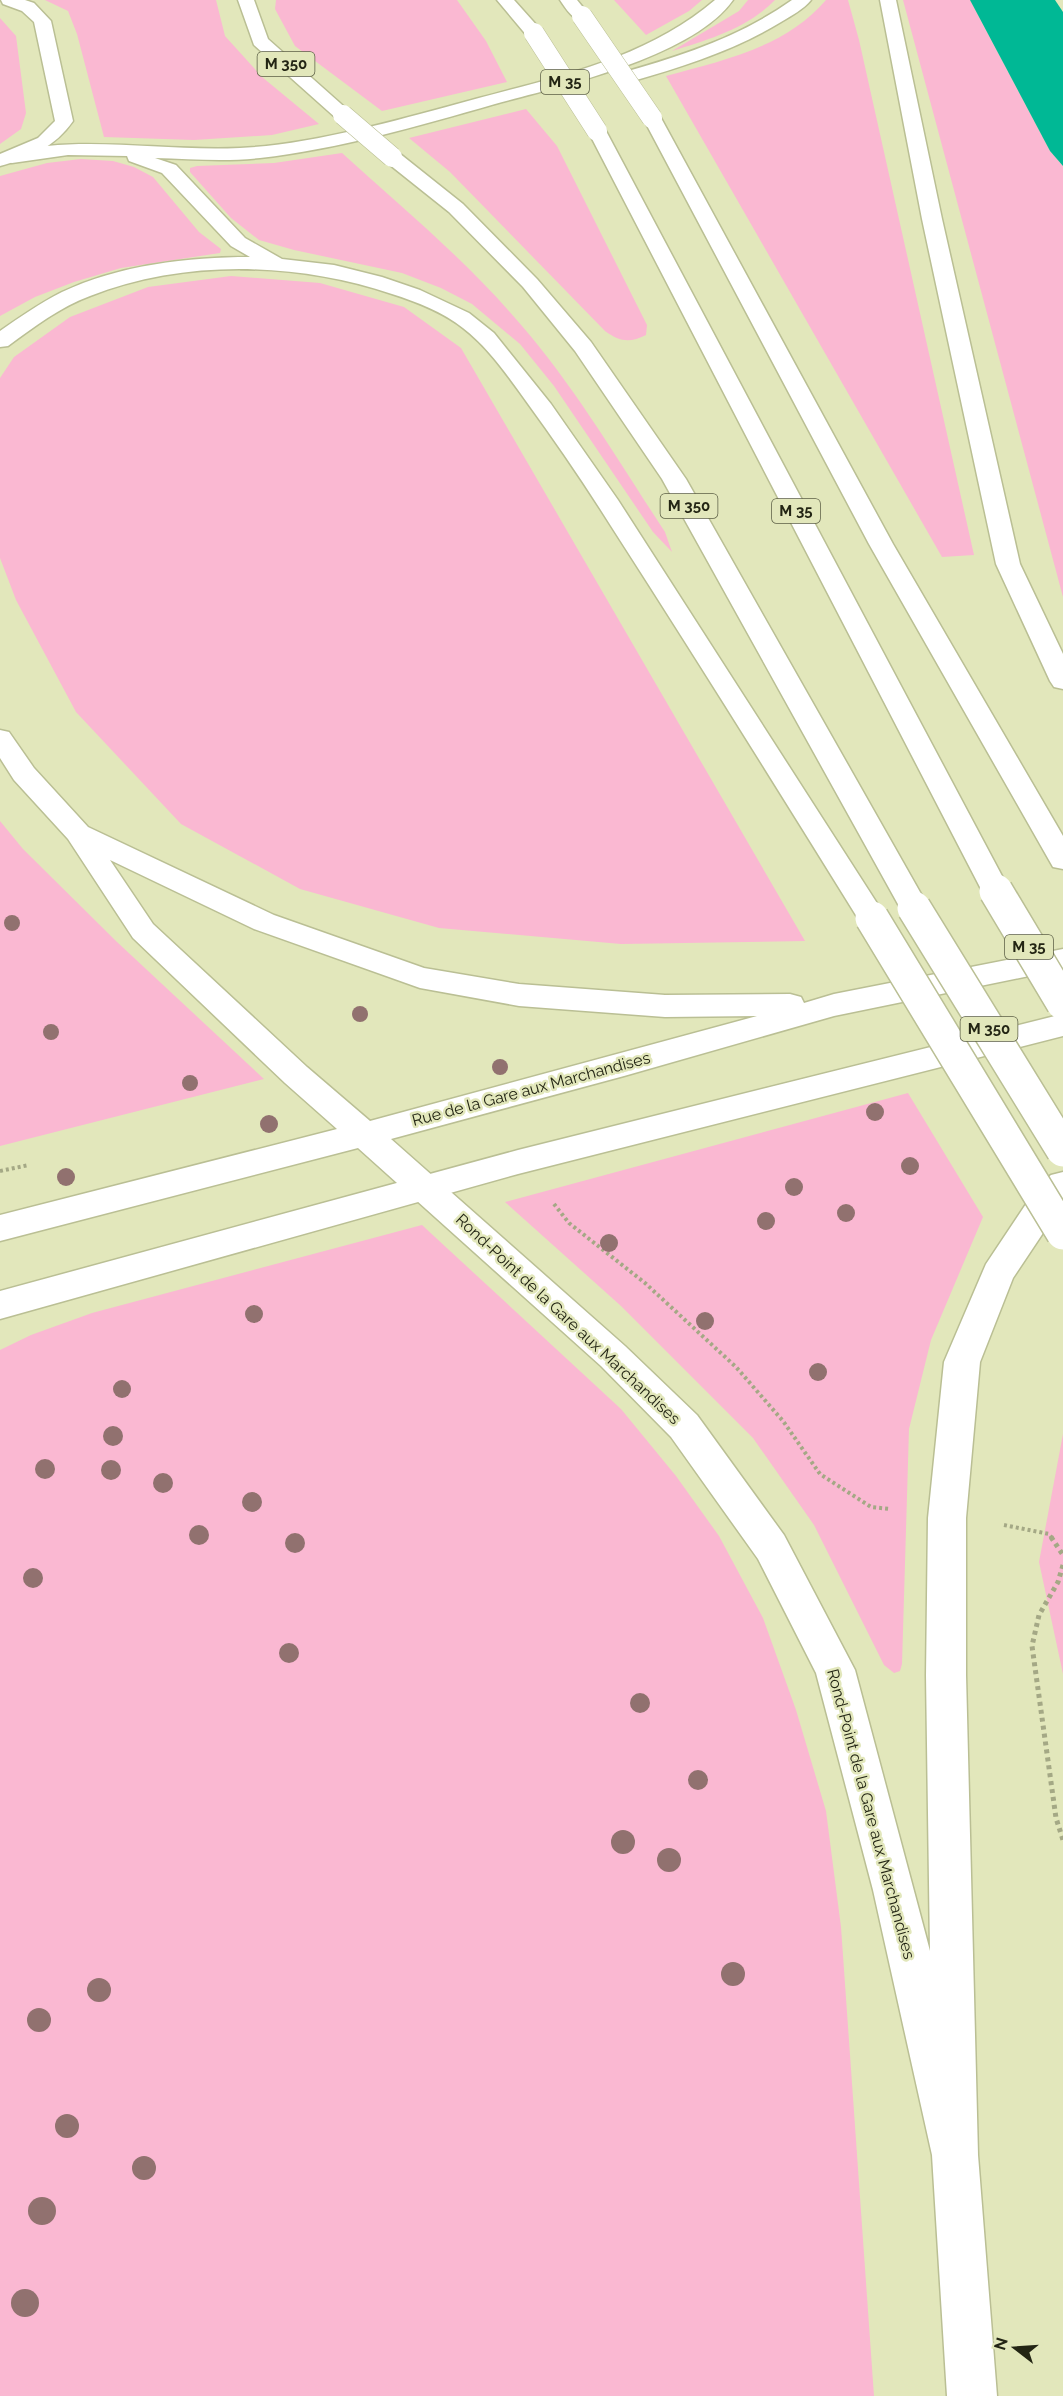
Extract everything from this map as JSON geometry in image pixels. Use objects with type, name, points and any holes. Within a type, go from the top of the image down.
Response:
[{"type":"main road","points":[[6,158],[49,139],[64,121],[42,21],[28,7],[9,0]]},
{"type":"main road","name":"M 350","points":[[246,0],[260,41],[392,157],[456,208],[530,283],[583,347],[674,479],[914,908],[1063,1150]]},
{"type":"main road","name":"M 35","points":[[506,0],[534,33],[597,131],[996,891],[1063,1003]]},
{"type":"main road","name":"M 35","points":[[568,0],[582,16],[652,118],[880,544],[1063,860]]},
{"type":"main road","points":[[6,158],[67,148],[194,154],[250,153],[291,148],[378,131],[600,68],[646,51],[705,18],[725,0]]},
{"type":"main road","points":[[458,109],[575,90],[690,59],[746,37],[803,0]]},
{"type":"main road","points":[[888,0],[932,219],[1008,564],[1063,681]]},
{"type":"main road","points":[[120,151],[169,169],[238,242],[275,263]]},
{"type":"main road","points":[[0,341],[42,310],[84,291],[137,274],[193,266],[275,263],[351,274],[391,285],[434,302],[467,321],[501,352],[574,450],[872,918],[1063,1233]]},
{"type":"main road","points":[[0,738],[24,774],[78,833],[264,922],[420,978],[519,995],[665,1006],[834,1005]]},
{"type":"main road","name":"Rond-Point de la Gare aux Marchandises","points":[[78,833],[142,931],[303,1082],[427,1188],[613,1356],[684,1426],[771,1547],[835,1670],[894,1890],[955,2155]]},
{"type":"main road","name":"Rue de la Gare aux Marchandises","points":[[0,1228],[624,1065],[834,1005],[1063,959]]},
{"type":"main road","points":[[0,1305],[518,1161],[1063,1025]]},
{"type":"main road","points":[[972,2396],[955,2155],[946,1674],[947,1518],[962,1362],[998,1273],[1050,1195],[1063,1184]]},
{"type":"path","points":[[518,1161],[569,1223],[645,1283],[736,1367],[783,1421],[820,1474],[871,1507],[1011,1525],[1049,1534],[1063,1555]]},
{"type":"path","points":[[1063,1565],[1058,1582],[1039,1615],[1032,1646],[1056,1818],[1063,1840]]},
{"type":"shaded area","points":[[45,0],[216,0],[225,36],[262,77],[319,124],[272,135],[194,140],[104,137],[77,34],[68,11]]},
{"type":"shaded area","points":[[276,0],[457,0],[486,41],[507,82],[382,111],[295,46],[275,9]]},
{"type":"shaded area","points":[[614,0],[702,0],[689,11],[646,35]]},
{"type":"shaded area","points":[[748,0],[775,0],[740,26],[672,51],[739,11]]},
{"type":"shaded area","points":[[826,0],[848,0],[859,40],[974,555],[942,557],[666,76],[731,58],[772,41],[792,30]]},
{"type":"shaded area","points":[[903,0],[970,0],[1050,151],[1063,166],[1063,597]]},
{"type":"shaded area","points":[[0,18],[16,36],[26,113],[21,129],[0,144]]},
{"type":"shaded area","points":[[526,109],[557,146],[647,325],[646,335],[625,340],[605,331],[450,172],[409,138]]},
{"type":"shaded area","points":[[342,153],[458,258],[501,302],[542,350],[597,427],[665,532],[672,552],[653,532],[554,386],[520,344],[472,304],[441,288],[402,273],[294,250],[259,240],[231,218],[190,172],[190,168],[197,166],[274,163]]},
{"type":"shaded area","points":[[81,159],[113,161],[134,167],[153,177],[199,232],[221,249],[220,253],[121,268],[35,297],[0,316],[0,176],[47,163]]},
{"type":"shaded area","points":[[231,276],[320,283],[404,307],[461,348],[805,941],[621,944],[439,928],[300,889],[181,824],[76,712],[16,600],[0,558],[0,378],[14,357],[70,317],[148,287]]},
{"type":"shaded area","points":[[0,821],[23,849],[117,942],[264,1079],[0,1146]]},
{"type":"shaded area","points":[[908,1093],[983,1217],[931,1340],[909,1429],[902,1664],[900,1671],[894,1673],[884,1665],[814,1525],[753,1438],[621,1306],[505,1202]]},
{"type":"shaded area","points":[[422,1225],[621,1409],[676,1476],[719,1536],[763,1618],[796,1710],[826,1811],[841,1927],[874,2396],[0,2396],[0,1350],[31,1335],[92,1313]]},
{"type":"shaded area","points":[[1063,1434],[1063,1674],[1039,1562]]},
{"type":"water","points":[[970,0],[1055,0],[1063,12],[1063,166],[1050,151]]}]
